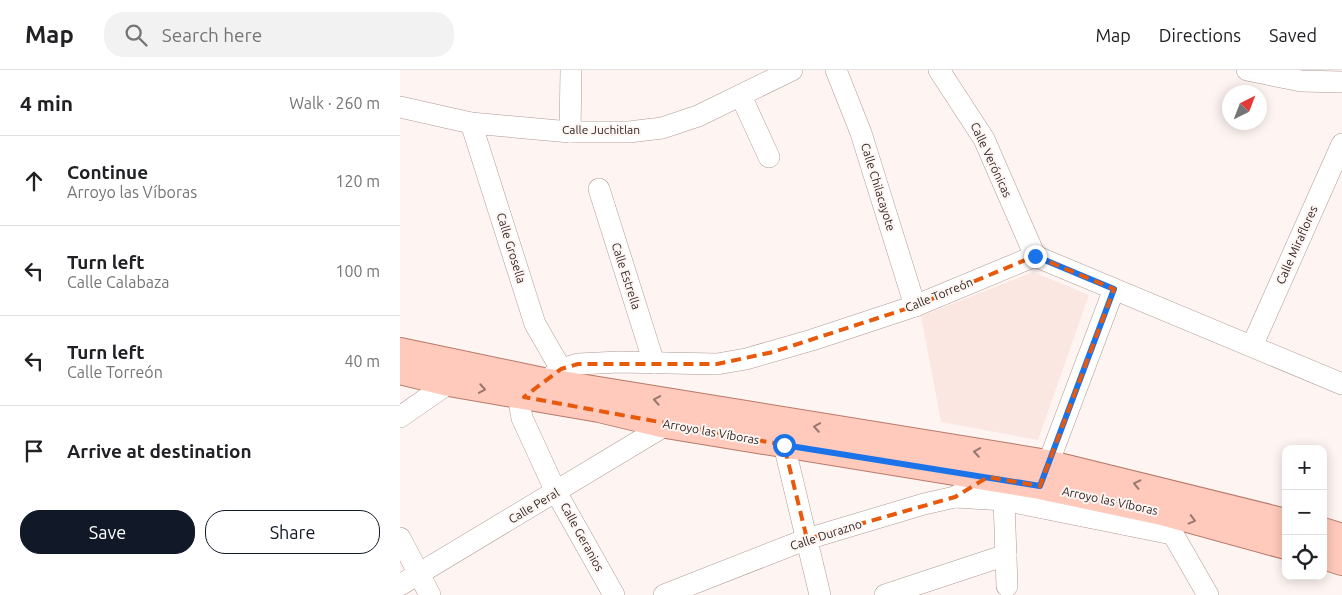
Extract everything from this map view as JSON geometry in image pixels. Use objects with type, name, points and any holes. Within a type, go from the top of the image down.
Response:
[{"type":"main road","name":"Arroyo las Víboras","points":[[400,351],[542,382],[1282,521]]},
{"type":"main road","name":"Arroyo las Víboras","points":[[400,371],[449,383],[542,382],[599,409],[666,425],[988,477],[1043,475],[1167,523],[1282,545]]},
{"type":"main road","points":[[1325,535],[1337,557]]},
{"type":"street","points":[[570,132],[571,70]]},
{"type":"street","name":"Calle Juchitlan","points":[[400,107],[471,124],[570,132],[629,132],[662,128],[698,116],[792,70]]},
{"type":"street","name":"Calle Chilacayote","points":[[836,70],[862,133],[915,306]]},
{"type":"street","name":"Calle Verónicas","points":[[939,70],[962,102],[984,139],[1035,256]]},
{"type":"street","points":[[1247,70],[1301,81],[1342,82]]},
{"type":"street","points":[[741,96],[769,157]]},
{"type":"street","name":"Calle Grosella","points":[[471,124],[535,324],[542,382]]},
{"type":"street","name":"Calle Miraflores","points":[[1252,346],[1342,144]]},
{"type":"street","name":"Calle Estrella","points":[[598,189],[654,363]]},
{"type":"street","points":[[1035,256],[1342,384]]},
{"type":"street","name":"Calle Torreón","points":[[542,382],[578,364],[717,364],[774,352],[915,306],[1035,256]]},
{"type":"street","points":[[1043,475],[1114,289]]},
{"type":"street","name":"Calle Geranios","points":[[542,382],[520,407],[522,418],[556,492],[614,595]]},
{"type":"street","points":[[400,417],[449,383]]},
{"type":"street","name":"Calle Peral","points":[[400,585],[666,425]]},
{"type":"street","points":[[784,445],[820,595]]},
{"type":"street","name":"Calle Durazno","points":[[664,595],[807,540],[924,504],[955,497],[988,477]]},
{"type":"street","points":[[955,497],[1004,500],[1167,523],[1208,595]]},
{"type":"street","points":[[1004,500],[1007,586]]},
{"type":"street","points":[[400,538],[430,595]]},
{"type":"street","points":[[885,595],[1006,556]]},
{"type":"highlighted area","points":[[1035,256],[1114,289],[1040,486],[988,477],[955,497],[807,539],[784,445],[524,397],[561,369],[578,364],[717,364],[773,352],[915,306]]},
{"type":"shaded area","points":[[1033,272],[1089,295],[1038,440],[941,422],[921,316]]},
{"type":"route","points":[[784,445],[1040,486],[1047,463],[1114,289],[1035,256]]}]
